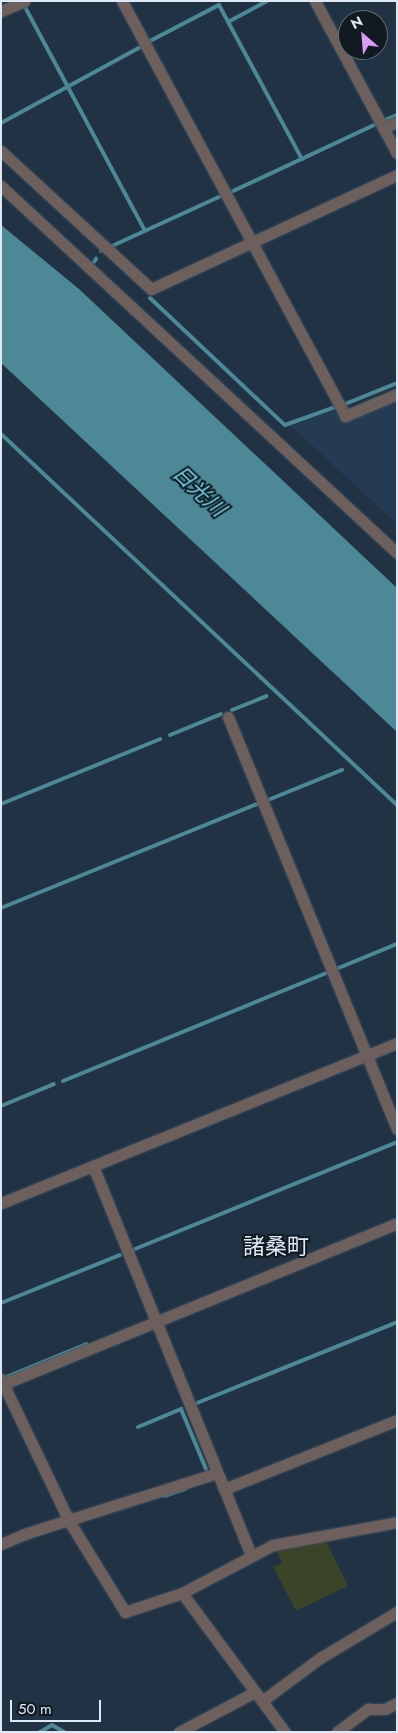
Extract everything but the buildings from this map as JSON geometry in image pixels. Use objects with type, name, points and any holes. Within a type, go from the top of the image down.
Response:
[{"type":"street","points":[[1,11],[24,1]]},
{"type":"street","points":[[122,1],[345,416],[397,394]]},
{"type":"street","points":[[315,1],[397,154]]},
{"type":"street","points":[[383,128],[397,122]]},
{"type":"street","points":[[1,151],[151,289],[397,175]]},
{"type":"street","points":[[1,186],[397,553]]},
{"type":"street","points":[[228,717],[397,1129]]},
{"type":"street","points":[[1,1204],[397,1043]]},
{"type":"street","points":[[93,1166],[251,1556]]},
{"type":"street","points":[[397,1223],[157,1323],[2,1383],[70,1521],[125,1612],[182,1593],[273,1546],[397,1522]]},
{"type":"street","points":[[224,1490],[397,1420]]},
{"type":"street","points":[[1,1544],[218,1473]]},
{"type":"street","points":[[182,1593],[285,1732]]},
{"type":"street","points":[[178,1732],[259,1696],[397,1612]]},
{"type":"street","points":[[337,1732],[368,1709],[385,1709],[397,1703]]},
{"type":"shaded area","points":[[393,400],[397,404],[397,524],[291,426],[337,409],[344,421]]},
{"type":"shaded area","points":[[325,1539],[348,1586],[296,1611],[273,1567],[282,1563],[275,1548]]},
{"type":"water","name":"日光川","points":[[1,225],[79,289],[397,588],[397,732],[1,363]]},
{"type":"waterway","points":[[228,22],[267,1]]},
{"type":"waterway","points":[[150,41],[219,5],[302,159]]},
{"type":"waterway","points":[[25,7],[145,231]]},
{"type":"waterway","points":[[1,123],[142,46]]},
{"type":"waterway","points":[[385,120],[397,115]]},
{"type":"waterway","points":[[231,192],[374,125]]},
{"type":"waterway","points":[[101,251],[221,196]]},
{"type":"waterway","points":[[150,298],[285,425],[335,407]]},
{"type":"waterway","points":[[345,404],[397,383]]},
{"type":"waterway","points":[[1,434],[397,805]]},
{"type":"waterway","points":[[232,710],[266,696]]},
{"type":"waterway","points":[[170,735],[221,714]]},
{"type":"waterway","points":[[1,804],[160,739]]},
{"type":"waterway","points":[[268,800],[342,770]]},
{"type":"waterway","points":[[1,908],[260,803]]},
{"type":"waterway","points":[[336,969],[397,944]]},
{"type":"waterway","points":[[63,1081],[326,973]]},
{"type":"waterway","points":[[1,1106],[54,1084]]},
{"type":"waterway","points":[[135,1249],[395,1143]]},
{"type":"waterway","points":[[1,1303],[120,1255]]},
{"type":"waterway","points":[[197,1403],[397,1322]]},
{"type":"waterway","points":[[6,1377],[87,1344]]},
{"type":"waterway","points":[[138,1427],[181,1409],[206,1469]]},
{"type":"waterway","points":[[164,1496],[186,1489]]},
{"type":"waterway","points":[[40,1732],[52,1725],[64,1732]]},
{"type":"district","name":"諸桑町","points":[[276,1247]]}]
